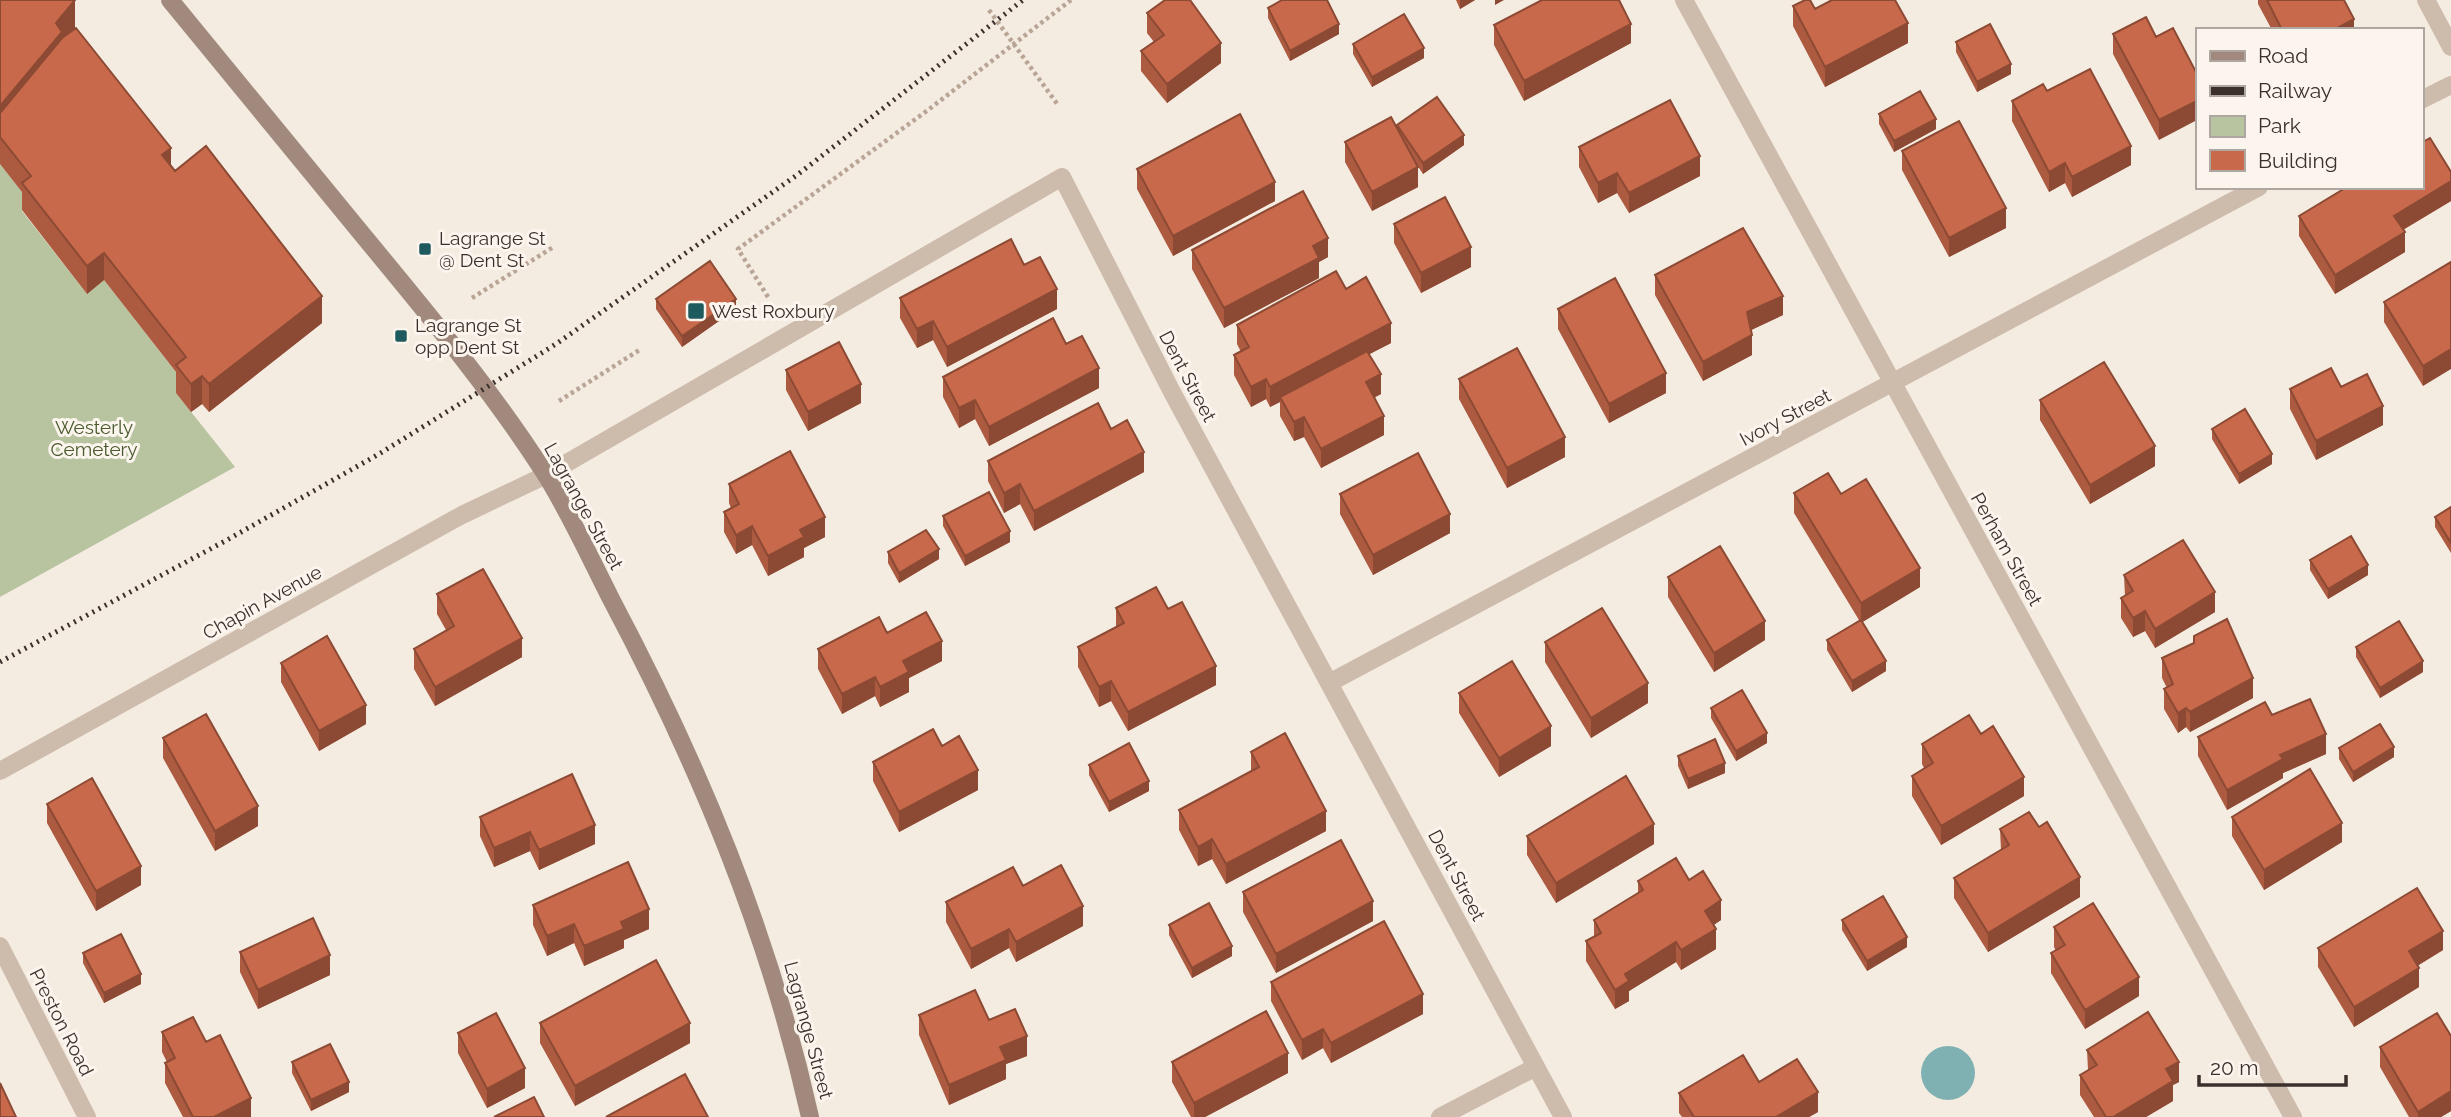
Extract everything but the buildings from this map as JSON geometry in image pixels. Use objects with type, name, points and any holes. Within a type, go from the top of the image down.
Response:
[{"type":"main road","name":"Lagrange Street","points":[[170,0],[422,307],[499,407],[546,475],[681,736],[714,813],[748,900],[776,984],[810,1117]]},
{"type":"street","name":"Perham Street","points":[[1684,0],[2293,1117]]},
{"type":"street","points":[[2426,0],[2451,47]]},
{"type":"street","points":[[2423,99],[2451,85]]},
{"type":"street","name":"Dent Street","points":[[546,475],[1062,177],[1172,392],[1563,1117]]},
{"type":"street","name":"Ivory Street","points":[[1329,683],[2255,189]]},
{"type":"street","name":"Chapin Avenue","points":[[0,771],[462,515],[546,475]]},
{"type":"street","name":"Preston Road","points":[[0,946],[87,1117]]},
{"type":"street","points":[[1440,1117],[1536,1067]]},
{"type":"path","points":[[768,297],[738,249],[1013,46],[1071,0]]},
{"type":"path","points":[[989,10],[1058,105]]},
{"type":"path","points":[[471,298],[555,246]]},
{"type":"path","points":[[559,401],[641,349]]},
{"type":"green space","name":"Westerly Cemetery","points":[[0,164],[31,203],[22,211],[87,294],[104,280],[186,385],[176,393],[235,467],[0,597]]},
{"type":"water","points":[[1948,1046],[1967,1054],[1975,1073],[1967,1092],[1948,1100],[1929,1092],[1921,1073],[1929,1054]]},
{"type":"railway","points":[[0,662],[227,540],[379,454],[556,344],[797,175],[1023,0]]},
{"type":"place","name":"Lagrange St @ Dent St","points":[[425,249]]},
{"type":"place","name":"West Roxbury","points":[[696,311]]},
{"type":"place","name":"Lagrange St opp Dent St","points":[[401,336]]}]
